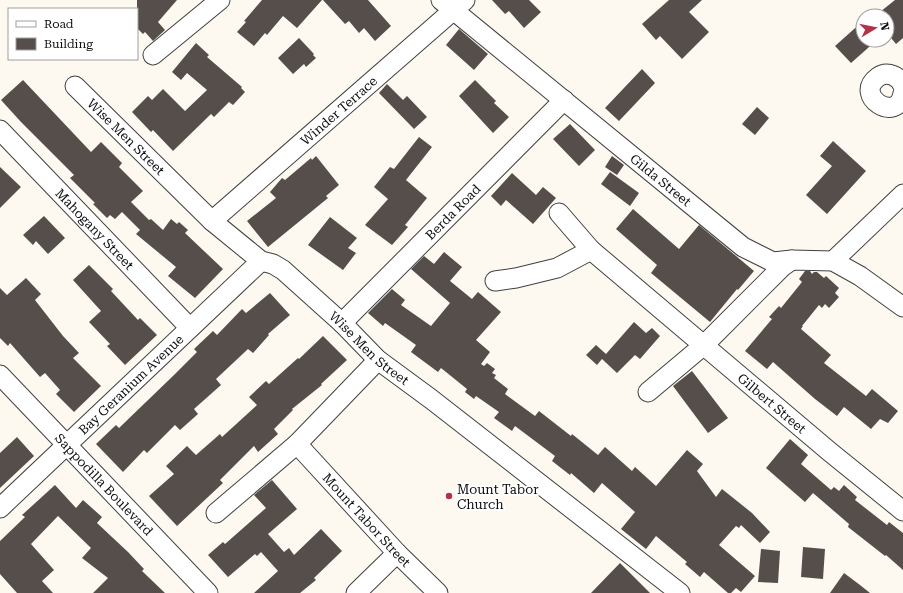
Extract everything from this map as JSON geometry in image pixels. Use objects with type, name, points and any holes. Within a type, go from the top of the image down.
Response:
[{"type":"street","points":[[153,55],[220,0]]},
{"type":"street","name":"Gilda Street","points":[[453,3],[564,100],[743,247],[773,262],[792,260],[833,261],[860,276],[903,307]]},
{"type":"street","name":"Winder Terrace","points":[[212,221],[453,3]]},
{"type":"street","name":"Wise Men Street","points":[[75,86],[212,221],[261,261],[273,264],[283,270],[342,323],[378,360],[431,399],[680,593]]},
{"type":"street","name":"Berda Road","points":[[342,323],[564,100]]},
{"type":"street","name":"Mahogany Street","points":[[0,130],[190,328]]},
{"type":"street","points":[[833,261],[903,194]]},
{"type":"street","name":"Gilbert Street","points":[[558,213],[592,250],[830,452],[903,511]]},
{"type":"street","points":[[495,281],[516,278],[556,268],[592,250]]},
{"type":"street","points":[[648,392],[704,345],[782,267],[792,260]]},
{"type":"street","name":"Bay Geranium Avenue","points":[[0,508],[261,261]]},
{"type":"street","points":[[216,513],[296,444],[378,360]]},
{"type":"street","name":"Sappodilla Boulevard","points":[[0,375],[208,593]]},
{"type":"street","name":"Mount Tabor Street","points":[[296,444],[397,553],[438,593]]},
{"type":"street","points":[[356,593],[397,553]]},
{"type":"building","points":[[137,0],[177,0],[158,22],[165,30],[153,41],[145,32],[143,34],[138,29]]},
{"type":"building","points":[[262,0],[322,0],[297,28],[283,16],[267,35],[265,33],[254,46],[237,32],[246,22],[244,21]]},
{"type":"building","points":[[323,0],[368,0],[391,26],[375,41],[364,28],[359,33],[349,21],[345,24]]},
{"type":"building","points":[[492,0],[529,0],[541,12],[524,28],[509,11],[505,14]]},
{"type":"building","points":[[669,0],[702,0],[689,12],[709,32],[682,59],[660,36],[656,40],[642,24]]},
{"type":"building","points":[[895,0],[903,0],[903,38],[896,44],[895,8],[885,8]]},
{"type":"building","points":[[855,28],[855,48],[868,48],[851,63],[835,46]]},
{"type":"building","points":[[459,29],[488,54],[474,70],[446,45]]},
{"type":"building","points":[[299,38],[316,58],[306,67],[304,64],[293,74],[278,58]]},
{"type":"building","points":[[196,43],[209,55],[207,57],[242,87],[241,88],[245,92],[233,105],[229,102],[214,117],[211,114],[173,151],[153,130],[151,132],[132,112],[148,96],[152,100],[163,89],[185,111],[207,90],[187,73],[181,80],[172,72]]},
{"type":"building","points":[[642,69],[655,83],[619,121],[605,108]]},
{"type":"building","points":[[23,80],[91,152],[101,142],[122,163],[119,167],[143,191],[131,202],[149,220],[151,219],[163,230],[171,219],[177,224],[179,222],[188,230],[185,233],[223,269],[195,298],[168,276],[176,267],[136,234],[140,230],[122,212],[115,219],[110,215],[107,218],[93,204],[95,203],[70,178],[74,175],[1,100]]},
{"type":"building","points":[[475,80],[496,101],[494,103],[509,117],[493,133],[459,96]]},
{"type":"building","points":[[387,84],[403,100],[407,96],[427,117],[414,129],[379,93]]},
{"type":"building","points":[[757,107],[769,118],[755,135],[742,124]]},
{"type":"building","points":[[570,124],[595,150],[579,166],[553,139]]},
{"type":"building","points":[[419,137],[432,147],[406,180],[427,198],[405,225],[408,227],[392,245],[365,225],[388,199],[374,187],[390,167],[394,169]]},
{"type":"building","points":[[833,141],[866,171],[827,214],[806,195],[832,166],[820,156]]},
{"type":"building","points":[[316,156],[339,185],[326,196],[328,198],[268,247],[247,221],[276,198],[270,192],[282,178],[285,180],[311,158],[312,160]]},
{"type":"building","points":[[612,156],[624,165],[617,175],[605,167]]},
{"type":"building","points":[[0,167],[21,187],[0,208]]},
{"type":"building","points":[[610,172],[639,193],[630,206],[601,184]]},
{"type":"building","points":[[512,173],[536,195],[543,187],[556,198],[533,224],[506,200],[501,206],[491,196]]},
{"type":"building","points":[[633,209],[679,249],[699,225],[754,271],[710,322],[651,273],[657,265],[616,229]]},
{"type":"building","points":[[44,216],[65,238],[48,254],[36,241],[33,245],[23,235]]},
{"type":"building","points":[[330,217],[357,238],[348,248],[356,253],[343,270],[308,245]]},
{"type":"building","points":[[444,252],[462,267],[450,281],[472,299],[478,292],[501,312],[476,340],[490,352],[481,364],[484,366],[487,363],[495,369],[492,373],[496,375],[494,378],[508,389],[505,394],[535,416],[539,411],[571,436],[572,434],[598,455],[605,447],[632,471],[635,467],[656,486],[687,450],[703,464],[697,471],[716,497],[722,489],[752,513],[770,532],[760,543],[741,525],[739,528],[736,526],[719,545],[755,576],[741,592],[736,588],[731,593],[728,593],[704,572],[700,577],[685,564],[687,562],[656,536],[646,549],[621,529],[635,512],[602,483],[594,493],[571,473],[570,475],[552,461],[555,456],[515,426],[512,431],[494,418],[499,412],[476,396],[474,399],[465,392],[467,389],[441,368],[438,372],[411,352],[416,345],[385,323],[383,326],[368,313],[392,289],[405,300],[401,305],[431,326],[450,303],[411,269],[424,256],[434,264]]},
{"type":"building","points":[[89,265],[113,289],[111,291],[138,320],[140,318],[157,335],[125,365],[107,346],[110,344],[89,322],[101,311],[73,280]]},
{"type":"building","points":[[805,271],[810,271],[812,274],[817,272],[824,278],[826,276],[839,288],[835,293],[839,297],[829,308],[825,304],[822,308],[819,305],[801,329],[831,355],[824,363],[866,396],[872,389],[898,411],[888,423],[880,419],[871,429],[844,407],[837,416],[773,362],[767,369],[745,351],[772,319],[769,317],[779,306],[781,308],[802,282],[799,279]]},
{"type":"building","points":[[26,278],[41,294],[35,300],[63,336],[79,353],[73,358],[101,386],[74,412],[56,394],[60,390],[45,373],[40,377],[10,343],[8,346],[0,338],[0,288],[7,295]]},
{"type":"building","points":[[270,293],[290,315],[268,334],[269,335],[253,353],[248,349],[216,379],[221,385],[194,409],[198,414],[180,430],[175,425],[147,453],[144,450],[123,472],[96,444],[116,425],[119,428],[174,375],[197,352],[194,349],[213,331],[217,335],[242,309],[246,313]]},
{"type":"building","points":[[634,322],[646,333],[652,328],[660,336],[640,359],[635,355],[617,373],[602,359],[597,365],[586,355],[596,345],[606,354]]},
{"type":"building","points":[[323,336],[347,360],[321,384],[322,385],[292,409],[293,410],[274,429],[278,434],[258,452],[254,446],[220,480],[223,483],[177,526],[149,496],[174,474],[166,466],[187,446],[196,455],[220,434],[222,437],[257,405],[249,397],[266,381],[269,384],[298,358],[299,359]]},
{"type":"building","points":[[692,371],[728,418],[708,433],[673,386]]},
{"type":"building","points":[[17,437],[34,456],[0,488],[0,453]]},
{"type":"building","points":[[790,439],[808,455],[801,464],[831,490],[834,487],[839,491],[844,485],[857,497],[855,500],[887,525],[889,522],[903,533],[903,570],[886,555],[885,556],[848,527],[849,524],[813,493],[805,502],[766,468]]},
{"type":"building","points":[[272,480],[297,509],[268,534],[284,552],[289,548],[294,555],[321,529],[342,551],[314,578],[316,580],[300,593],[254,593],[278,571],[261,552],[257,556],[255,554],[228,577],[208,555],[223,542],[225,544],[266,508],[254,495]]},
{"type":"building","points":[[55,485],[76,508],[83,500],[102,517],[97,523],[128,552],[144,569],[142,571],[165,593],[93,593],[108,578],[82,558],[91,548],[58,516],[31,544],[54,570],[42,581],[53,593],[17,593],[0,574],[0,541],[25,517],[22,515]]},
{"type":"building","points":[[803,547],[825,549],[823,579],[801,577]]},
{"type":"building","points":[[761,549],[780,551],[778,583],[758,582]]},
{"type":"building","points":[[620,563],[650,593],[591,593]]},
{"type":"building","points":[[844,573],[860,585],[870,593],[830,593]]},
{"type":"place","name":"Mount Tabor Church","points":[[449,496]]}]
